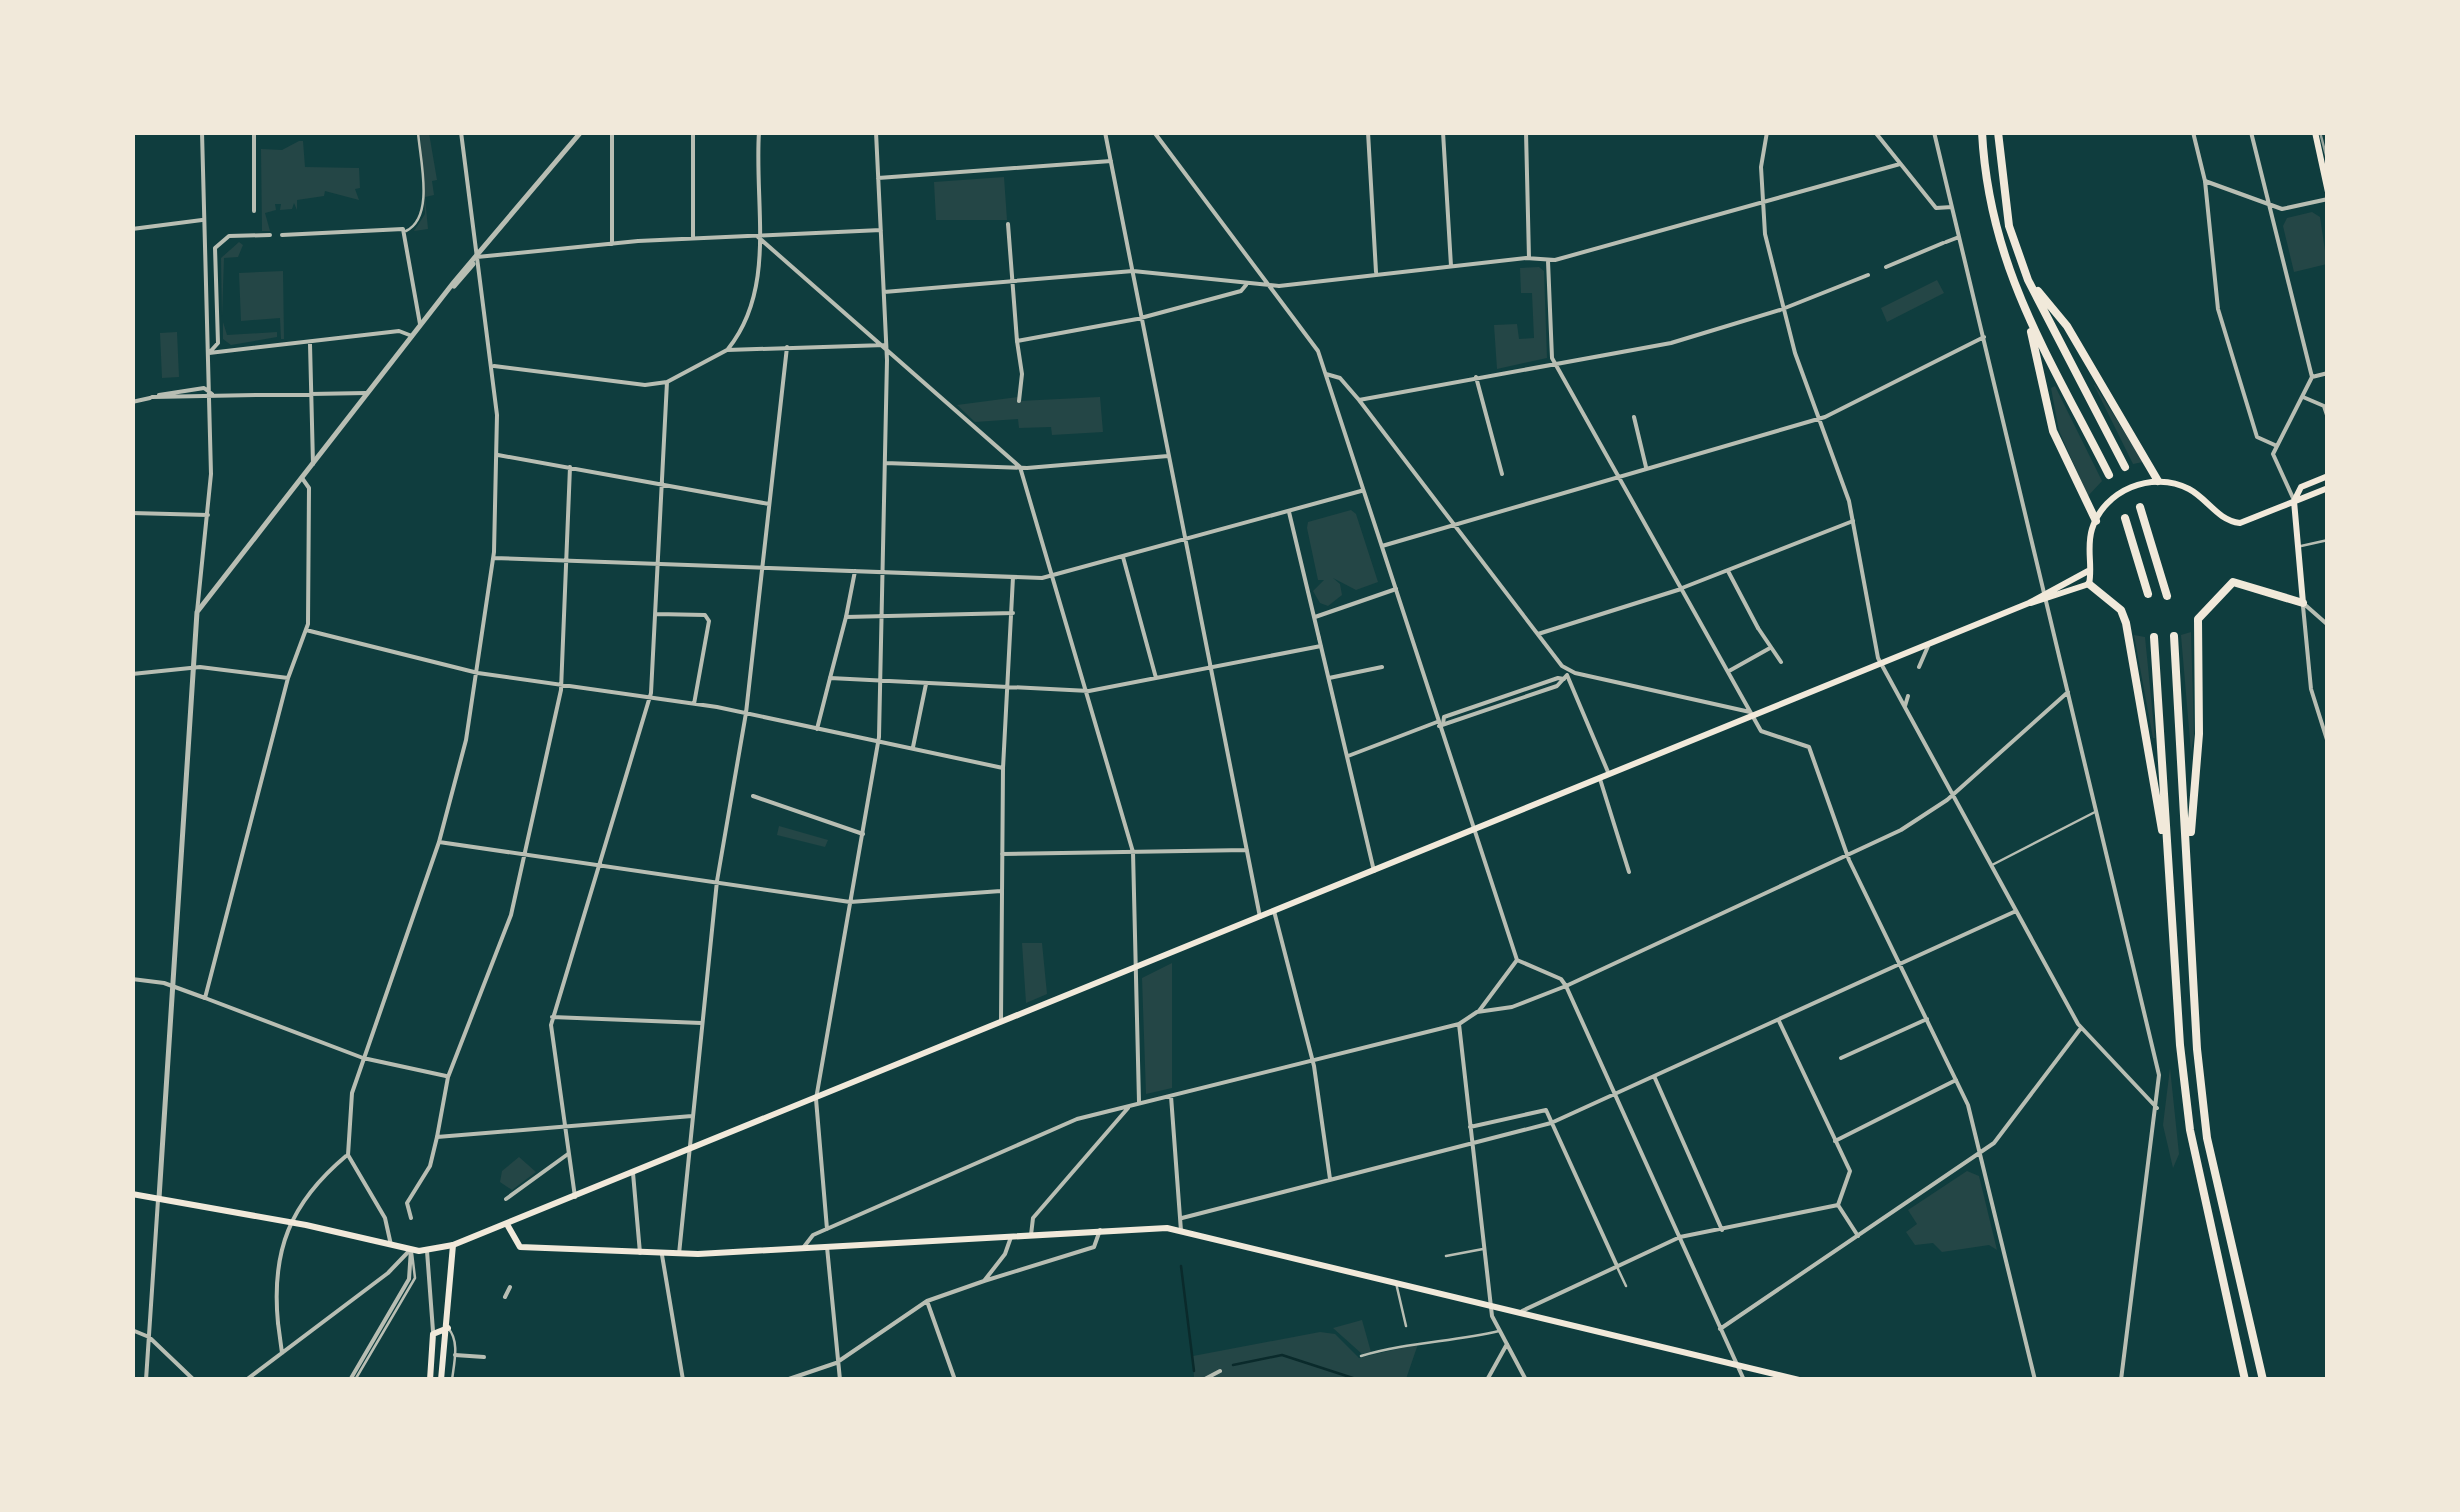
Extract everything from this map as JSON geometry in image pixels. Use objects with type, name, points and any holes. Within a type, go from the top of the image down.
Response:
[{"type":"highway","points":[[1982,132],[1993,227],[2026,314],[2109,475]]},
{"type":"highway","points":[[1998,132],[2009,226],[2028,280],[2125,467]]},
{"type":"highway","points":[[2028,280],[2068,326],[2158,481]]},
{"type":"highway","points":[[2026,314],[2053,431],[2096,520]]},
{"type":"highway","points":[[2140,507],[2167,596]]},
{"type":"highway","points":[[2124,518],[2148,594]]},
{"type":"highway","points":[[2189,862],[2199,734],[2198,619],[2224,588],[2239,582],[2303,603]]},
{"type":"highway","points":[[2089,584],[2120,610],[2126,623],[2158,797],[2190,1130],[2245,1380]]},
{"type":"highway","points":[[2174,636],[2198,1049],[2207,1138],[2264,1380]]},
{"type":"highway","points":[[2154,637],[2169,894]]},
{"type":"main road","points":[[2315,132],[2328,196]]},
{"type":"main road","points":[[2303,603],[2294,501],[2302,487],[2328,476]]},
{"type":"main road","points":[[132,1194],[428,1251],[508,1226],[1752,714],[2044,598],[2089,584],[2089,543],[2096,520],[2118,494],[2158,481],[2190,490],[2221,516],[2240,523],[2328,488]]},
{"type":"main road","points":[[2044,598],[2090,570]]},
{"type":"main road","points":[[508,1226],[520,1247],[640,1254],[1154,1227],[1799,1380]]},
{"type":"main road","points":[[442,1380],[452,1244]]},
{"type":"main road","points":[[430,1380],[433,1334],[448,1328]]},
{"type":"street","points":[[146,1380],[192,668],[208,515],[212,394],[202,132]]},
{"type":"street","points":[[254,132],[254,211]]},
{"type":"street","points":[[391,1245],[386,1218],[348,1155],[352,1093],[439,842],[478,673],[493,558],[498,454],[492,365],[460,132]]},
{"type":"street","points":[[197,612],[452,288],[581,132]]},
{"type":"street","points":[[612,132],[612,244]]},
{"type":"street","points":[[693,239],[694,132]]},
{"type":"street","points":[[727,350],[748,321],[759,290],[759,132]]},
{"type":"street","points":[[827,1229],[816,1098],[879,742],[885,345],[876,132]]},
{"type":"street","points":[[1106,132],[1260,917]]},
{"type":"street","points":[[1154,132],[1318,351],[1517,960],[1561,979],[1566,986],[1744,1380]]},
{"type":"street","points":[[1368,132],[1376,274]]},
{"type":"street","points":[[1442,132],[1451,266]]},
{"type":"street","points":[[1526,132],[1529,258]]},
{"type":"street","points":[[1767,132],[1761,167],[1765,234],[1818,418],[1853,522],[1880,663],[2081,1028],[2157,1108]]},
{"type":"street","points":[[1875,132],[1936,208],[1952,207]]},
{"type":"street","points":[[1934,132],[2160,1075],[2122,1380]]},
{"type":"street","points":[[2193,132],[2205,181],[2218,309],[2257,437],[2277,446]]},
{"type":"street","points":[[2251,132],[2312,377],[2273,459],[2290,486],[2294,501]]},
{"type":"street","points":[[878,178],[1111,161]]},
{"type":"street","points":[[884,292],[1133,271],[1272,286],[1529,258],[1548,261],[1900,164]]},
{"type":"street","points":[[2205,181],[2282,209],[2328,196]]},
{"type":"street","points":[[132,229],[204,220]]},
{"type":"street","points":[[1008,224],[1022,374],[1019,401]]},
{"type":"street","points":[[477,257],[612,244],[881,230]]},
{"type":"street","points":[[282,234],[406,231],[415,316],[422,326]]},
{"type":"street","points":[[209,353],[218,343],[215,248],[229,236],[270,234]]},
{"type":"street","points":[[1886,268],[1959,236]]},
{"type":"street","points":[[758,237],[1020,468],[1089,691],[1133,852],[1135,1104],[1032,1218],[1031,1235]]},
{"type":"street","points":[[1548,261],[1556,364],[1752,714],[1764,732],[1810,748],[1846,855],[1956,1080],[1980,1154],[2035,1380]]},
{"type":"street","points":[[1358,400],[1671,343],[1785,308],[1868,275]]},
{"type":"street","points":[[1017,340],[1141,318],[1241,292],[1247,283]]},
{"type":"street","points":[[209,353],[399,331],[413,337]]},
{"type":"street","points":[[1382,546],[1818,418],[1984,337]]},
{"type":"street","points":[[310,344],[313,464]]},
{"type":"street","points":[[492,365],[645,385],[667,382],[727,350],[885,345]]},
{"type":"street","points":[[679,1254],[717,881],[746,713],[787,347]]},
{"type":"street","points":[[2312,377],[2328,373]]},
{"type":"street","points":[[1326,374],[1340,378],[1358,400],[1538,634],[1566,675],[1609,775]]},
{"type":"street","points":[[1476,377],[1502,474]]},
{"type":"street","points":[[575,1197],[552,1017],[649,698],[660,564],[667,382]]},
{"type":"street","points":[[132,402],[183,389],[204,388],[212,394],[369,393]]},
{"type":"street","points":[[2302,397],[2324,406],[2328,418]]},
{"type":"street","points":[[1634,416],[1646,467]]},
{"type":"street","points":[[498,454],[768,504]]},
{"type":"street","points":[[885,463],[1020,468],[1168,456]]},
{"type":"street","points":[[411,1218],[407,1203],[430,1166],[448,1076],[511,915],[562,685],[570,468]]},
{"type":"street","points":[[205,998],[288,678],[306,630],[309,488],[302,478]]},
{"type":"street","points":[[493,558],[1053,576],[1364,491]]},
{"type":"street","points":[[1289,512],[1374,871]]},
{"type":"street","points":[[132,513],[208,515]]},
{"type":"street","points":[[1538,634],[1682,588],[1853,522]]},
{"type":"street","points":[[1123,557],[1156,679]]},
{"type":"street","points":[[818,729],[856,571]]},
{"type":"street","points":[[1728,571],[1780,662]]},
{"type":"street","points":[[1001,1022],[1003,768],[1014,577]]},
{"type":"street","points":[[1314,617],[1396,589]]},
{"type":"street","points":[[198,590],[207,595]]},
{"type":"street","points":[[2303,603],[2328,625]]},
{"type":"street","points":[[2303,603],[2311,688],[2328,743]]},
{"type":"street","points":[[846,617],[1013,613]]},
{"type":"street","points":[[656,614],[705,615],[709,622],[694,704]]},
{"type":"street","points":[[306,630],[478,673],[746,713],[1003,768]]},
{"type":"street","points":[[1919,667],[1930,644]]},
{"type":"street","points":[[830,678],[1089,691],[1321,646]]},
{"type":"street","points":[[1729,671],[1770,648]]},
{"type":"street","points":[[1329,678],[1382,667]]},
{"type":"street","points":[[132,674],[192,668],[288,678]]},
{"type":"street","points":[[1347,757],[1557,686],[1566,675]]},
{"type":"street","points":[[1566,675],[1752,714]]},
{"type":"street","points":[[912,750],[926,684]]},
{"type":"street","points":[[1479,1011],[1512,1007],[1576,982],[1901,830],[1953,794],[2068,692]]},
{"type":"street","points":[[1905,706],[1908,696]]},
{"type":"street","points":[[1600,778],[1630,872]]},
{"type":"street","points":[[733,790],[742,792]]},
{"type":"street","points":[[752,796],[863,834]]},
{"type":"street","points":[[439,842],[850,902],[1001,891]]},
{"type":"street","points":[[1002,854],[1246,850]]},
{"type":"street","points":[[1182,1218],[1551,1123],[2016,910]]},
{"type":"street","points":[[1274,911],[1312,1061],[1330,1180]]},
{"type":"street","points":[[803,1248],[813,1235],[1077,1120],[1458,1024],[1479,1011],[1517,960]]},
{"type":"street","points":[[132,980],[172,986],[363,1058],[448,1076]]},
{"type":"street","points":[[552,1017],[701,1023]]},
{"type":"street","points":[[1778,1019],[1850,1176],[1838,1205]]},
{"type":"street","points":[[1840,1058],[1927,1020]]},
{"type":"street","points":[[1458,1024],[1491,1306],[1526,1380]]},
{"type":"street","points":[[1720,1329],[1980,1154],[2010,1125],[2081,1028]]},
{"type":"street","points":[[1654,1076],[1722,1230]]},
{"type":"street","points":[[1836,1141],[1956,1080]]},
{"type":"street","points":[[1171,1096],[1182,1232]]},
{"type":"street","points":[[1470,1128],[1546,1110],[1617,1266]]},
{"type":"street","points":[[436,1137],[692,1116]]},
{"type":"street","points":[[506,1200],[568,1154]]},
{"type":"street","points":[[282,1352],[275,1272],[290,1224],[328,1171],[348,1155]]},
{"type":"street","points":[[633,1174],[640,1254]]},
{"type":"street","points":[[1520,1312],[1680,1237],[1838,1205]]},
{"type":"street","points":[[1838,1205],[1858,1236]]},
{"type":"street","points":[[786,1380],[838,1360],[927,1302],[1094,1247],[1100,1230]]},
{"type":"street","points":[[984,1281],[1005,1254],[1010,1236]]},
{"type":"street","points":[[828,1247],[840,1380]]},
{"type":"street","points":[[246,1380],[388,1273],[410,1249]]},
{"type":"street","points":[[353,1380],[409,1279],[410,1249]]},
{"type":"street","points":[[428,1251],[433,1334]]},
{"type":"street","points":[[662,1254],[682,1380]]},
{"type":"street","points":[[505,1297],[510,1287]]},
{"type":"street","points":[[927,1302],[955,1380]]},
{"type":"street","points":[[132,1330],[150,1337],[194,1380]]},
{"type":"street","points":[[1487,1380],[1507,1344]]},
{"type":"street","points":[[455,1354],[484,1356]]},
{"type":"street","points":[[1203,1380],[1220,1371]]},
{"type":"lane","points":[[406,231],[416,225],[422,212],[418,132]]},
{"type":"lane","points":[[2300,546],[2328,540]]},
{"type":"lane","points":[[2318,716],[2328,713]]},
{"type":"lane","points":[[1991,866],[2095,812]]},
{"type":"lane","points":[[1446,1256],[1484,1249]]},
{"type":"lane","points":[[1617,1266],[1626,1286]]},
{"type":"lane","points":[[1396,1283],[1406,1326]]},
{"type":"lane","points":[[448,1328],[453,1334],[455,1354],[452,1380]]},
{"type":"lane","points":[[1362,1356],[1395,1346],[1457,1341],[1500,1330]]},
{"type":"shaded area","points":[[420,133],[429,133],[437,180],[432,181],[434,195],[425,197],[428,229],[414,231],[425,214]]},
{"type":"shaded area","points":[[303,141],[305,167],[359,168],[360,188],[355,189],[359,200],[325,191],[324,196],[297,200],[297,210],[294,203],[292,209],[280,210],[281,204],[275,204],[276,210],[265,213],[270,231],[262,231],[261,149],[282,150]]},
{"type":"shaded area","points":[[1004,177],[1007,220],[936,220],[934,182]]},
{"type":"shaded area","points":[[2312,212],[2320,217],[2327,264],[2294,272],[2283,226],[2287,218]]},
{"type":"shaded area","points":[[239,242],[243,245],[238,257],[224,258],[222,317],[221,258]]},
{"type":"shaded area","points":[[1539,267],[1544,271],[1547,358],[1497,369],[1494,325],[1517,324],[1519,339],[1534,338],[1532,293],[1521,293],[1520,268]]},
{"type":"shaded area","points":[[283,271],[281,339],[280,318],[241,321],[239,273]]},
{"type":"shaded area","points":[[1937,280],[1944,293],[1887,322],[1881,308]]},
{"type":"shaded area","points":[[223,322],[227,335],[277,332],[277,337],[231,345],[223,339]]},
{"type":"shaded area","points":[[177,332],[179,377],[162,378],[160,333]]},
{"type":"shaded area","points":[[2095,385],[2143,462],[2133,464]]},
{"type":"shaded area","points":[[2055,386],[2102,481],[2088,496],[2059,431],[2051,388]]},
{"type":"shaded area","points":[[1018,397],[1019,401],[1100,397],[1103,432],[1052,435],[1051,427],[1019,428],[1018,419],[975,422],[957,405]]},
{"type":"shaded area","points":[[1351,510],[1356,514],[1378,582],[1356,590],[1333,578],[1340,584],[1342,595],[1328,606],[1320,603],[1313,591],[1324,580],[1318,580],[1308,522]]},
{"type":"shaded area","points":[[2191,632],[2194,735],[2191,752],[2181,635]]},
{"type":"shaded area","points":[[2134,635],[2145,637],[2155,738],[2153,738]]},
{"type":"shaded area","points":[[779,826],[828,840],[825,847],[777,835]]},
{"type":"shaded area","points":[[1022,943],[1042,943],[1047,994],[1026,1003]]},
{"type":"shaded area","points":[[1172,963],[1172,1088],[1146,1094],[1142,978]]},
{"type":"shaded area","points":[[2170,1068],[2179,1154],[2173,1168],[2163,1125]]},
{"type":"shaded area","points":[[519,1157],[536,1172],[512,1190],[500,1182],[502,1171]]},
{"type":"shaded area","points":[[1967,1171],[1979,1176],[1997,1250],[1989,1245],[1942,1252],[1933,1243],[1915,1245],[1906,1232],[1917,1224],[1908,1210]]},
{"type":"shaded area","points":[[1362,1320],[1371,1352],[1362,1354],[1333,1328]]},
{"type":"shaded area","points":[[1320,1332],[1335,1334],[1359,1358],[1418,1344],[1406,1379],[1194,1379],[1193,1356]]},
{"type":"waterway","points":[[1181,1266],[1194,1371]]},
{"type":"waterway","points":[[1233,1365],[1282,1355],[1359,1380]]},
{"type":"tram line","points":[[2320,132],[2328,163]]}]
